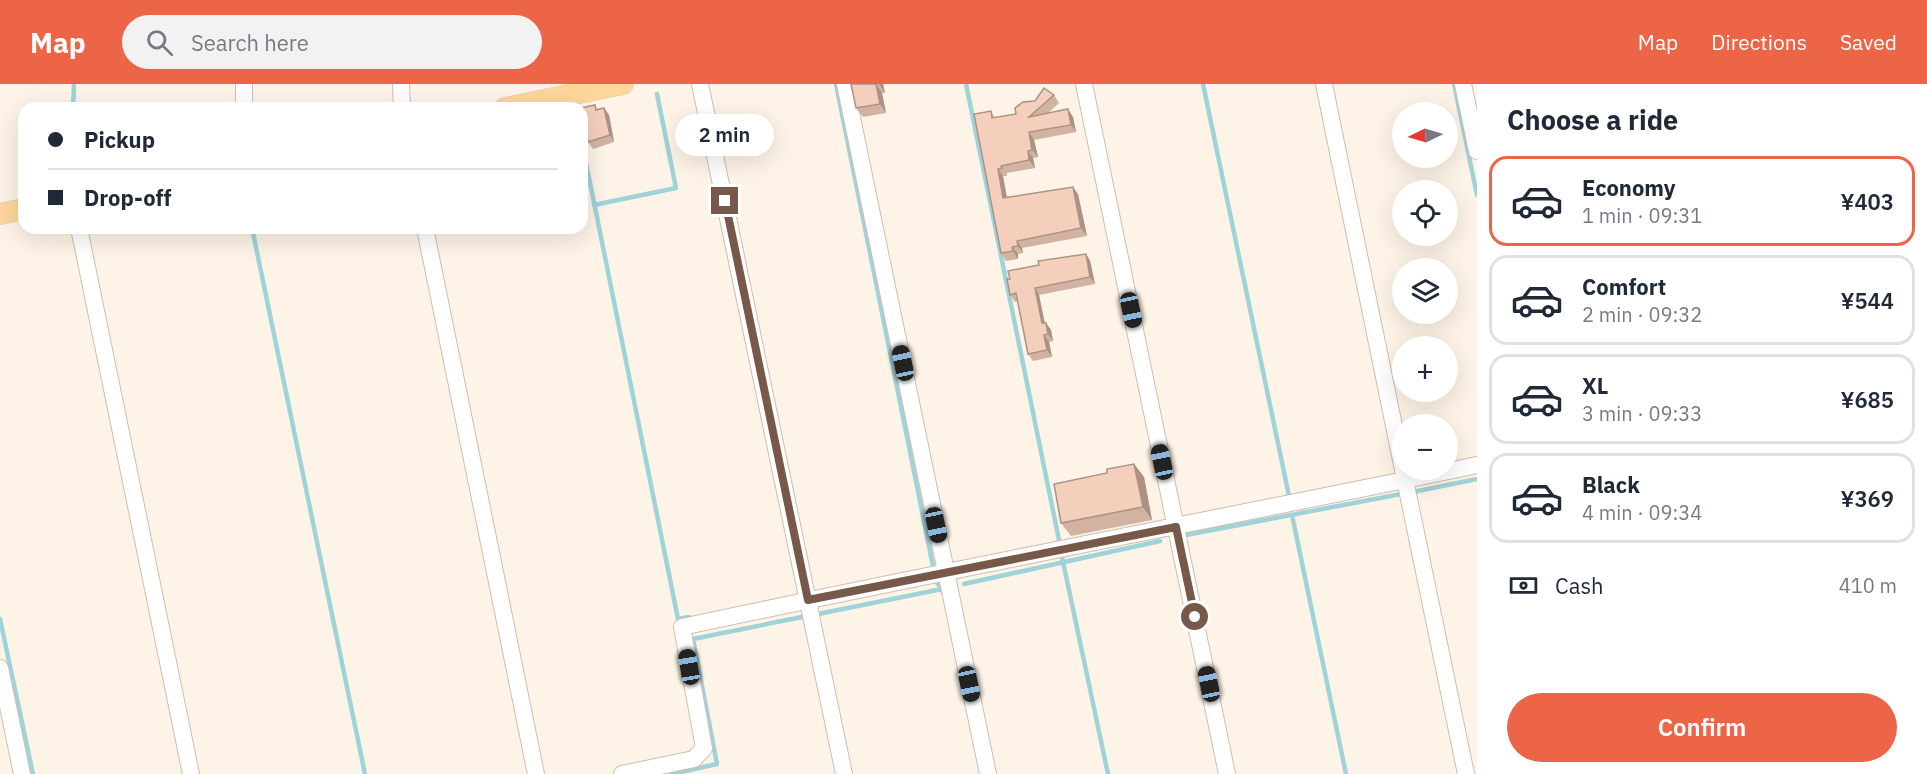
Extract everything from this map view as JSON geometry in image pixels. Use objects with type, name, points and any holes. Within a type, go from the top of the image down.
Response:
[{"type":"main road","points":[[534,102],[623,84]]},
{"type":"main road","points":[[0,214],[18,210]]},
{"type":"street","points":[[244,84],[244,102]]},
{"type":"street","points":[[401,84],[402,102]]},
{"type":"street","points":[[700,84],[844,774]]},
{"type":"street","points":[[845,84],[988,774]]},
{"type":"street","points":[[1084,84],[1227,774]]},
{"type":"street","points":[[1324,84],[1392,414]]},
{"type":"street","points":[[1463,84],[1477,151]]},
{"type":"street","points":[[80,234],[191,774]]},
{"type":"street","points":[[426,234],[536,774]]},
{"type":"street","points":[[1458,467],[1477,465]]},
{"type":"street","points":[[622,774],[694,759],[704,748],[682,627],[1176,527],[1392,474]]},
{"type":"street","points":[[1406,480],[1466,774]]},
{"type":"street","points":[[0,668],[22,774]]},
{"type":"building","points":[[851,84],[876,84],[880,104],[856,108]]},
{"type":"building","points":[[1044,88],[1054,95],[1029,117],[1068,109],[1071,125],[1029,132],[1032,150],[1028,151],[1029,160],[1001,166],[1002,168],[998,169],[1003,198],[1073,187],[1081,228],[1017,241],[1018,246],[1012,247],[1013,251],[1001,253],[974,114],[991,111],[992,118],[1016,114],[1015,108],[1023,102],[1035,101]]},
{"type":"building","points":[[595,105],[596,110],[604,108],[610,135],[588,142],[588,106]]},
{"type":"building","points":[[1086,254],[1090,277],[1035,288],[1042,323],[1046,323],[1048,334],[1044,335],[1047,350],[1028,354],[1016,293],[1010,295],[1008,271],[1039,265],[1038,261]]},
{"type":"building","points":[[1134,464],[1143,507],[1061,523],[1054,484],[1107,473],[1107,469]]},
{"type":"waterway","points":[[73,102],[74,84]]},
{"type":"waterway","points":[[836,84],[934,571]]},
{"type":"waterway","points":[[966,84],[1060,545]]},
{"type":"waterway","points":[[1203,84],[1289,496]]},
{"type":"waterway","points":[[1454,84],[1477,195]]},
{"type":"waterway","points":[[594,205],[676,188],[657,94]]},
{"type":"waterway","points":[[588,173],[678,619],[689,617],[690,620]]},
{"type":"waterway","points":[[253,234],[365,774]]},
{"type":"waterway","points":[[1413,492],[1477,479]]},
{"type":"waterway","points":[[1186,535],[1401,494]]},
{"type":"waterway","points":[[1292,515],[1346,774]]},
{"type":"waterway","points":[[964,584],[1160,541]]},
{"type":"waterway","points":[[1062,557],[1108,774]]},
{"type":"waterway","points":[[937,583],[943,593]]},
{"type":"waterway","points":[[818,614],[942,589]]},
{"type":"waterway","points":[[672,774],[717,764],[693,639],[807,616]]},
{"type":"waterway","points":[[0,619],[33,774]]},
{"type":"route","points":[[725,201],[808,600],[1176,527],[1195,617]]}]
